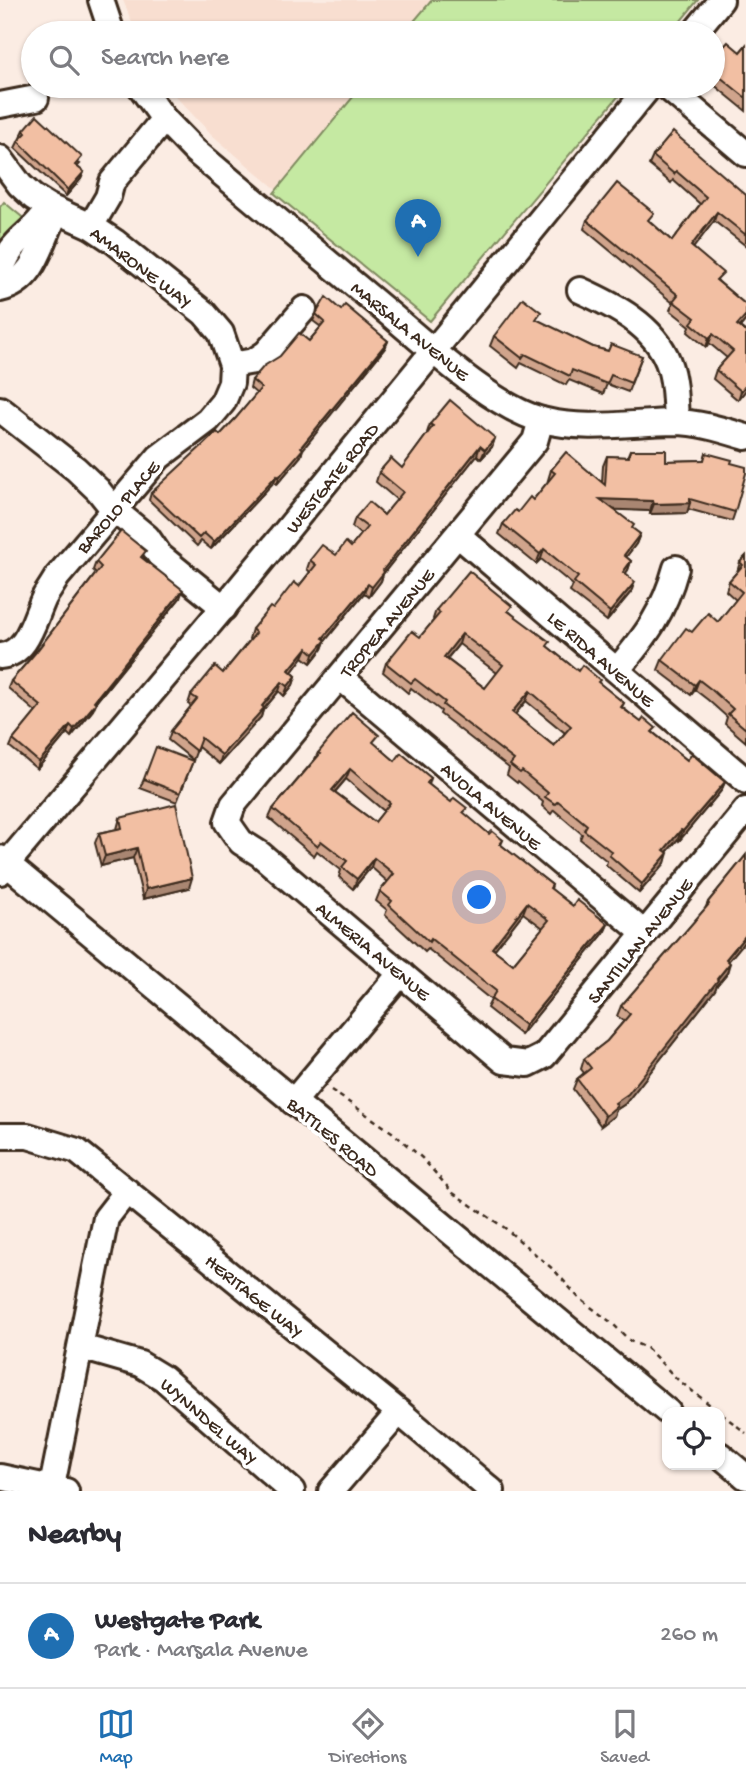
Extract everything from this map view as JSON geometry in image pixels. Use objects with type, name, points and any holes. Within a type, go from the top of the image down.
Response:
[{"type":"street","points":[[101,0],[108,21]]},
{"type":"street","points":[[704,21],[721,0]]},
{"type":"street","points":[[0,105],[36,98]]},
{"type":"street","name":"MARSALA AVENUE","points":[[149,98],[169,125],[434,351],[516,411],[541,420],[575,426],[676,422],[710,427],[746,437]]},
{"type":"street","name":"WESTGATE ROAD","points":[[2,865],[229,602],[640,98]]},
{"type":"street","points":[[680,98],[746,154]]},
{"type":"street","points":[[91,226],[124,193],[169,125]]},
{"type":"street","name":"AMARONE WAY","points":[[0,158],[20,185],[53,209],[91,226],[142,262],[204,313],[221,333],[232,365]]},
{"type":"street","points":[[0,276],[11,248],[24,233],[38,225],[53,209]]},
{"type":"street","points":[[0,289],[15,283],[34,263],[53,209]]},
{"type":"street","points":[[580,290],[611,304],[649,332],[668,360],[675,392],[676,422]]},
{"type":"street","points":[[232,365],[254,361],[266,354],[303,309]]},
{"type":"street","name":"BAROLO PLACE","points":[[3,656],[20,648],[57,577],[159,457],[208,420],[223,402],[231,383],[232,365]]},
{"type":"street","points":[[0,409],[76,468],[114,510],[147,537],[160,556],[229,602]]},
{"type":"street","name":"TROPEA AVENUE","points":[[227,822],[233,805],[535,441],[541,420]]},
{"type":"street","name":"LE RIDA AVENUE","points":[[458,535],[746,780]]},
{"type":"street","points":[[617,670],[657,618],[668,597],[676,568]]},
{"type":"street","name":"AVOLA AVENUE","points":[[340,677],[644,933]]},
{"type":"street","name":"SANTILLAN AVENUE","points":[[528,1064],[544,1056],[746,810]]},
{"type":"street","name":"ALMERIA AVENUE","points":[[227,822],[241,842],[260,854],[505,1061],[528,1064]]},
{"type":"street","name":"BATTLES ROAD","points":[[2,865],[662,1407]]},
{"type":"street","points":[[293,1102],[401,973]]},
{"type":"street","name":"HERITAGE WAY","points":[[0,1136],[28,1136],[77,1151],[399,1412],[492,1491]]},
{"type":"street","points":[[0,1477],[56,1490],[106,1218],[127,1191]]},
{"type":"street","name":"WYNNDEL WAY","points":[[81,1347],[141,1364],[163,1378],[292,1491]]},
{"type":"street","points":[[331,1491],[399,1412]]},
{"type":"street","points":[[725,1459],[746,1477]]},
{"type":"path","points":[[314,1077],[392,1132],[422,1158],[453,1193],[505,1228],[630,1342],[647,1348],[677,1379],[746,1433]]},
{"type":"shaded area","points":[[123,0],[432,0],[414,21],[131,21]]},
{"type":"shaded area","points":[[177,98],[351,98],[276,189],[212,135]]},
{"type":"green space","points":[[432,0],[698,0],[681,21],[414,21]]},
{"type":"green space","points":[[352,98],[617,98],[430,321],[274,193]]},
{"type":"green space","points":[[4,202],[28,222],[0,256],[0,207]]},
{"type":"building","points":[[728,42],[740,52],[746,45],[746,98],[725,81],[725,45]]},
{"type":"building","points":[[37,115],[82,157],[75,165],[84,172],[68,190],[18,141]]},
{"type":"building","points":[[673,132],[746,195],[746,235],[717,212],[691,246],[723,273],[716,280],[746,305],[746,315],[737,325],[746,332],[746,385],[741,391],[716,370],[733,351],[713,334],[709,338],[691,323],[695,318],[673,301],[678,295],[587,220],[617,183],[654,213],[648,220],[672,241],[706,197],[676,171],[674,174],[653,156]]},
{"type":"building","points":[[326,297],[341,310],[345,305],[388,341],[279,477],[277,475],[214,542],[204,533],[199,538],[151,493],[217,432],[220,435],[236,418],[261,388],[252,380],[264,366],[280,356],[299,333],[309,341],[325,322],[316,314]]},
{"type":"building","points":[[523,298],[541,312],[536,319],[593,347],[608,351],[611,344],[642,356],[631,383],[611,375],[607,384],[572,370],[570,376],[525,354],[522,358],[494,336]]},
{"type":"building","points":[[450,400],[495,438],[485,450],[480,446],[384,572],[372,587],[368,584],[323,638],[326,640],[314,654],[307,648],[289,670],[296,676],[288,686],[282,682],[262,706],[264,708],[222,755],[201,738],[196,751],[171,731],[197,699],[191,695],[215,666],[223,673],[256,633],[252,629],[270,607],[273,609],[294,582],[299,586],[316,565],[310,560],[322,545],[336,555],[346,542],[351,547],[367,527],[355,518],[369,502],[384,515],[403,492],[379,472],[391,458],[402,468],[433,426],[430,424]]},
{"type":"building","points":[[630,450],[666,450],[666,461],[704,460],[706,453],[746,467],[746,473],[735,512],[690,499],[690,503],[654,504],[653,501],[600,499],[634,525],[632,528],[640,534],[624,555],[631,561],[623,572],[635,582],[610,612],[574,582],[578,577],[544,549],[540,554],[503,524],[515,510],[518,512],[530,497],[533,500],[555,473],[551,470],[566,452],[605,485],[607,456],[629,457]]},
{"type":"building","points":[[121,531],[146,551],[141,557],[183,590],[94,701],[96,703],[74,729],[70,725],[39,762],[13,740],[41,706],[11,681],[101,567],[96,562]]},
{"type":"building","points":[[746,556],[746,729],[728,714],[733,709],[712,690],[699,680],[695,685],[662,660],[686,628],[692,632],[708,613],[718,622],[742,592],[729,581],[743,565],[740,562]]},
{"type":"building","points":[[469,571],[512,606],[508,611],[550,642],[547,646],[578,671],[582,665],[600,680],[598,682],[624,703],[621,707],[641,722],[644,718],[656,728],[652,732],[687,760],[692,754],[725,782],[664,850],[668,853],[642,884],[609,855],[612,852],[584,830],[587,825],[558,801],[555,804],[545,797],[548,793],[522,771],[520,773],[510,765],[514,760],[443,705],[445,702],[415,679],[411,683],[386,663],[412,631],[420,637],[440,613],[436,610]],"holes":[[[462,634],[503,665],[485,688],[444,657]],[[530,691],[571,726],[554,746],[512,712]]]},
{"type":"building","points":[[352,712],[379,735],[373,742],[395,761],[401,753],[431,778],[427,783],[451,802],[454,798],[467,808],[463,812],[489,834],[492,831],[503,840],[500,844],[552,885],[550,888],[573,906],[577,900],[608,924],[525,1025],[491,999],[496,991],[431,939],[429,942],[389,905],[392,901],[380,891],[394,874],[374,858],[357,879],[342,867],[347,861],[321,841],[317,846],[273,809],[320,754],[318,753]],"holes":[[[350,769],[390,803],[375,822],[332,790]],[[527,903],[549,920],[513,964],[492,948]]]},
{"type":"building","points":[[156,747],[193,761],[180,793],[144,779]]},
{"type":"building","points":[[176,804],[192,878],[146,889],[137,848],[105,856],[99,833],[122,828],[120,818]]},
{"type":"building","points":[[746,855],[746,935],[726,959],[730,963],[718,980],[628,1094],[615,1103],[617,1106],[605,1116],[577,1079],[591,1068],[584,1059],[607,1041],[630,1014],[621,1006],[709,904]]},
{"type":"place","name":"Westgate Park","points":[[418,257]]}]
